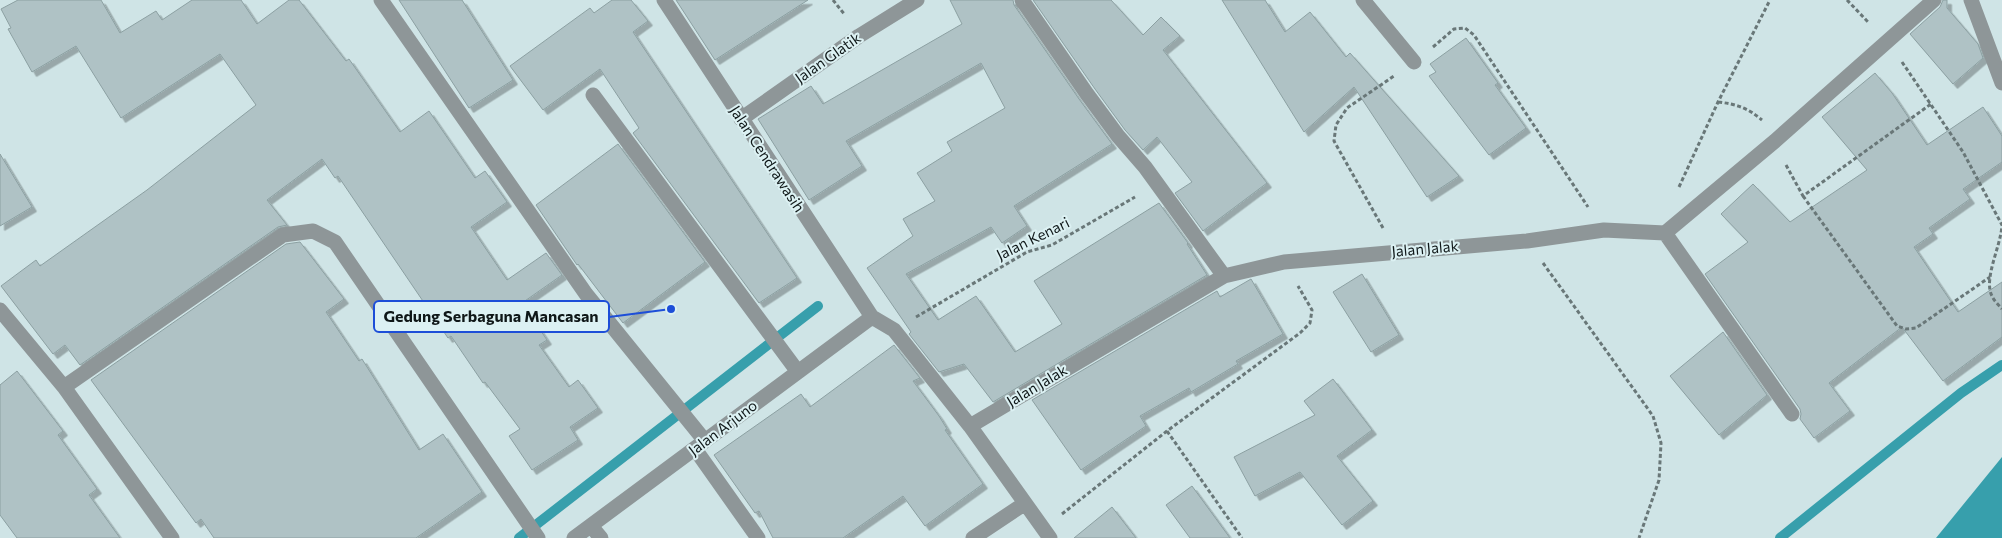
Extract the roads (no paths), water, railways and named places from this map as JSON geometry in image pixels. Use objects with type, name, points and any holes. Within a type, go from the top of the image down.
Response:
[{"type":"street","points":[[381,0],[586,294],[700,445],[758,538]]},
{"type":"street","name":"Jalan Cendrawasih","points":[[664,0],[740,119],[872,317]]},
{"type":"street","name":"Jalan Glatik","points":[[740,119],[859,36],[917,0]]},
{"type":"street","points":[[1022,0],[1092,101],[1157,184],[1224,276]]},
{"type":"street","points":[[1363,0],[1414,62]]},
{"type":"street","points":[[1792,414],[1665,233],[1775,141],[1934,0]]},
{"type":"street","points":[[1971,0],[2002,84]]},
{"type":"street","points":[[593,95],[798,372]]},
{"type":"street","name":"Jalan Jalak","points":[[970,426],[1224,276],[1284,262],[1527,240],[1604,230],[1665,233]]},
{"type":"street","points":[[64,387],[283,235],[314,231],[335,242],[535,533]]},
{"type":"street","points":[[0,310],[64,387],[172,538]]},
{"type":"street","points":[[872,317],[894,330],[970,426],[1024,504],[1046,532]]},
{"type":"street","name":"Jalan Arjuno","points":[[574,538],[596,532],[700,445],[872,317]]},
{"type":"street","points":[[973,538],[1024,504]]},
{"type":"water","points":[[2002,457],[2002,538],[1936,538]]},
{"type":"waterway","points":[[519,538],[818,306]]},
{"type":"waterway","points":[[1780,538],[1961,393],[2002,365]]},
{"type":"place","name":"Gedung Serbaguna Mancasan","points":[[671,309]]}]
